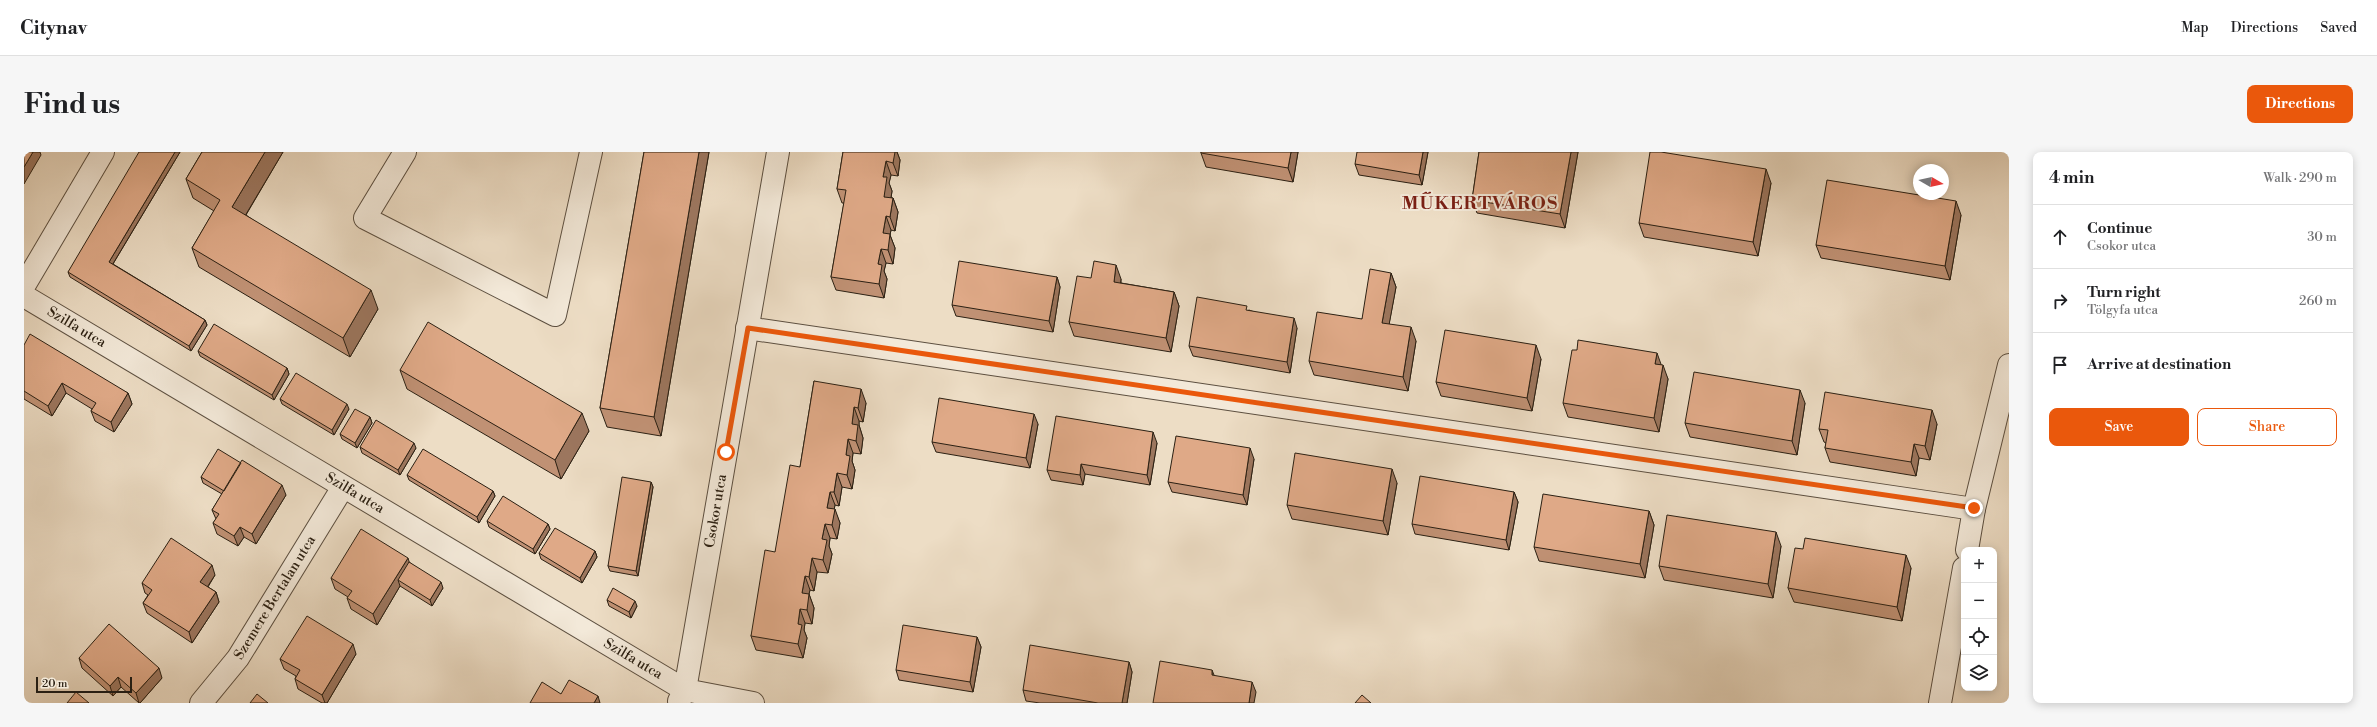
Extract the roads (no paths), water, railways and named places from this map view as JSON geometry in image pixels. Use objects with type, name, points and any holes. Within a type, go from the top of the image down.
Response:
[{"type":"street","points":[[24,286],[103,152]]},
{"type":"street","points":[[405,152],[365,218],[555,315],[590,152]]},
{"type":"street","name":"Csokor utca","points":[[681,697],[748,328],[778,152]]},
{"type":"street","name":"Szilfa utca","points":[[24,296],[343,487],[681,697],[753,703]]},
{"type":"street","points":[[748,328],[1974,508]]},
{"type":"street","points":[[1968,547],[1974,508],[2008,376]]},
{"type":"street","name":"Szemere Bertalan utca","points":[[201,703],[238,658],[343,487]]},
{"type":"street","points":[[1940,703],[1961,583]]},
{"type":"district","name":"MŰKERTVÁROS","points":[[1480,203]]}]
